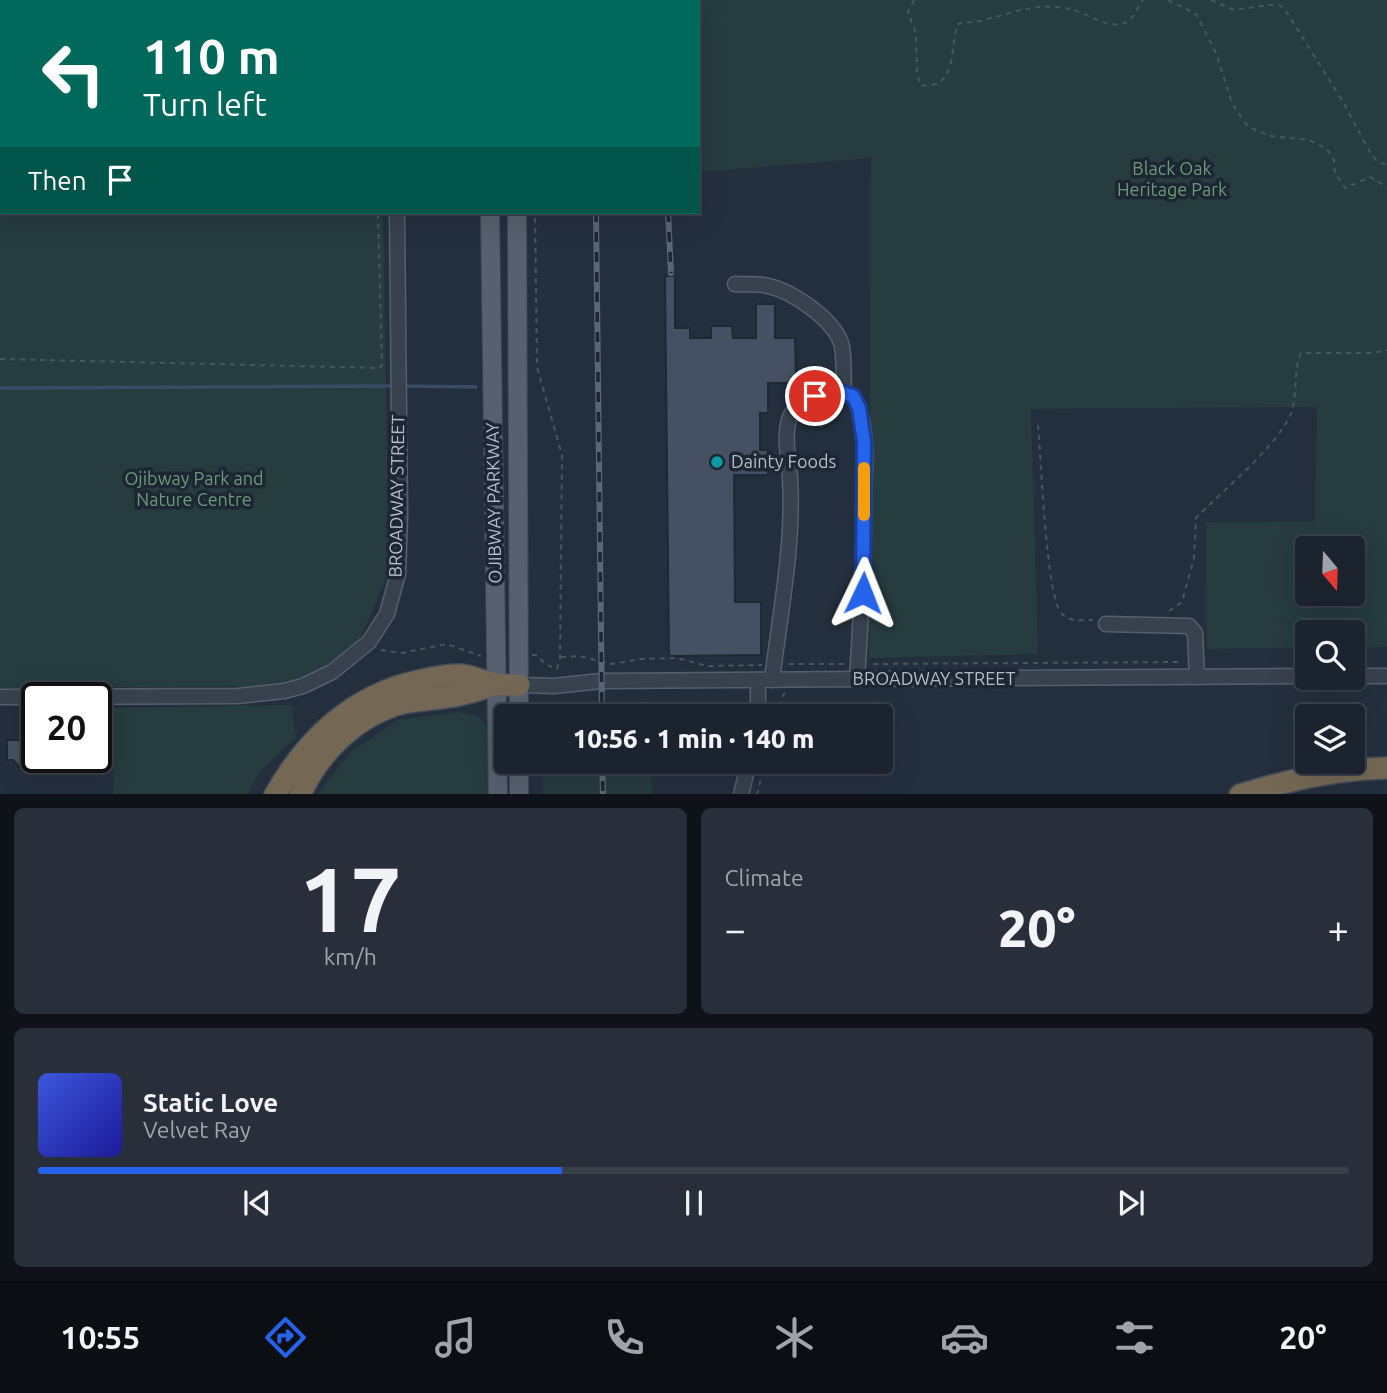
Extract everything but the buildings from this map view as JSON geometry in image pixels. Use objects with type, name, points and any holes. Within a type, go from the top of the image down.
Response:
[{"type":"highway","points":[[275,794],[296,762],[319,735],[355,706],[376,694],[409,683],[461,675],[496,685],[519,685]]},
{"type":"highway","points":[[300,794],[321,758],[345,734],[372,715],[400,704],[461,695],[496,685]]},
{"type":"highway","points":[[1240,794],[1326,773],[1384,764]]},
{"type":"main road","name":"OJIBWAY PARKWAY","points":[[490,214],[498,794]]},
{"type":"main road","name":"OJIBWAY PARKWAY","points":[[517,214],[519,704]]},
{"type":"main road","points":[[519,774],[519,794]]},
{"type":"street","name":"BROADWAY STREET","points":[[0,697],[238,696],[284,691],[303,686],[332,672],[369,642],[387,614],[398,574],[400,516],[397,214]]},
{"type":"street","points":[[735,285],[768,285],[810,306],[830,325],[841,343],[844,393]]},
{"type":"street","points":[[760,704],[765,680],[774,665],[788,558],[791,489],[787,427],[793,411],[815,396],[839,392],[853,396],[859,408],[864,442],[864,570],[857,679]]},
{"type":"street","points":[[1099,622],[1183,624],[1192,628],[1197,670]]},
{"type":"street","name":"BROADWAY STREET","points":[[519,685],[554,686],[601,681],[857,679],[1197,670],[1295,675]]},
{"type":"street","points":[[1365,676],[1387,676]]},
{"type":"street","points":[[741,794],[746,774]]},
{"type":"path","points":[[914,0],[908,12],[916,34],[916,71],[920,85],[929,86],[940,82],[948,74],[958,24],[1037,6],[1070,9],[1112,24],[1124,24],[1132,18],[1143,0]]},
{"type":"path","points":[[1168,0],[1196,14],[1216,53],[1232,103],[1245,123],[1270,136],[1309,140],[1327,149],[1334,160],[1335,173],[1345,188],[1370,177],[1387,187]]},
{"type":"path","points":[[1211,0],[1234,9],[1277,4],[1284,8],[1342,100],[1371,154],[1378,162],[1387,166]]},
{"type":"path","points":[[0,359],[380,368],[378,214]]},
{"type":"path","points":[[1162,624],[1165,615],[1182,602],[1194,558],[1196,518],[1272,443],[1290,416],[1296,369],[1301,354],[1373,353],[1387,350]]},
{"type":"path","points":[[1038,425],[1055,601],[1060,613],[1072,620],[1099,622]]},
{"type":"path","points":[[560,657],[579,656],[612,664],[641,659],[677,658],[707,666],[858,664],[1197,670]]},
{"type":"path","points":[[780,704],[782,697],[788,692]]},
{"type":"path","points":[[757,794],[762,774]]},
{"type":"green space","name":"Black Oak Heritage Park","points":[[700,0],[1387,0],[1387,647],[1365,648],[1365,620],[1295,620],[1295,648],[1207,649],[1206,522],[1315,521],[1317,407],[1031,409],[1038,654],[869,658],[871,158],[700,172]]},
{"type":"green space","name":"Ojibway Park and Nature Centre","points":[[0,214],[383,214],[389,573],[355,649],[291,686],[112,687],[112,682],[21,682],[21,688],[0,688]]},
{"type":"green space","points":[[645,701],[645,704],[606,704]]},
{"type":"green space","points":[[291,705],[296,738],[259,772],[248,794],[113,794],[114,708]]},
{"type":"green space","points":[[456,712],[477,716],[487,727],[489,736],[491,794],[317,794],[351,752],[398,720]]},
{"type":"green space","points":[[543,774],[651,774],[652,794],[543,794]]},
{"type":"waterway","points":[[0,388],[393,386]]},
{"type":"waterway","points":[[401,386],[476,387]]},
{"type":"railway","points":[[596,214],[602,704]]},
{"type":"railway","points":[[668,214],[671,273]]},
{"type":"railway","points":[[602,774],[603,794]]},
{"type":"slow traffic","points":[[864,468],[864,515]]},
{"type":"place","name":"Dainty Foods","points":[[717,462]]},
{"type":"route","points":[[815,396],[839,392],[853,396],[859,408],[864,442],[863,593]]}]
